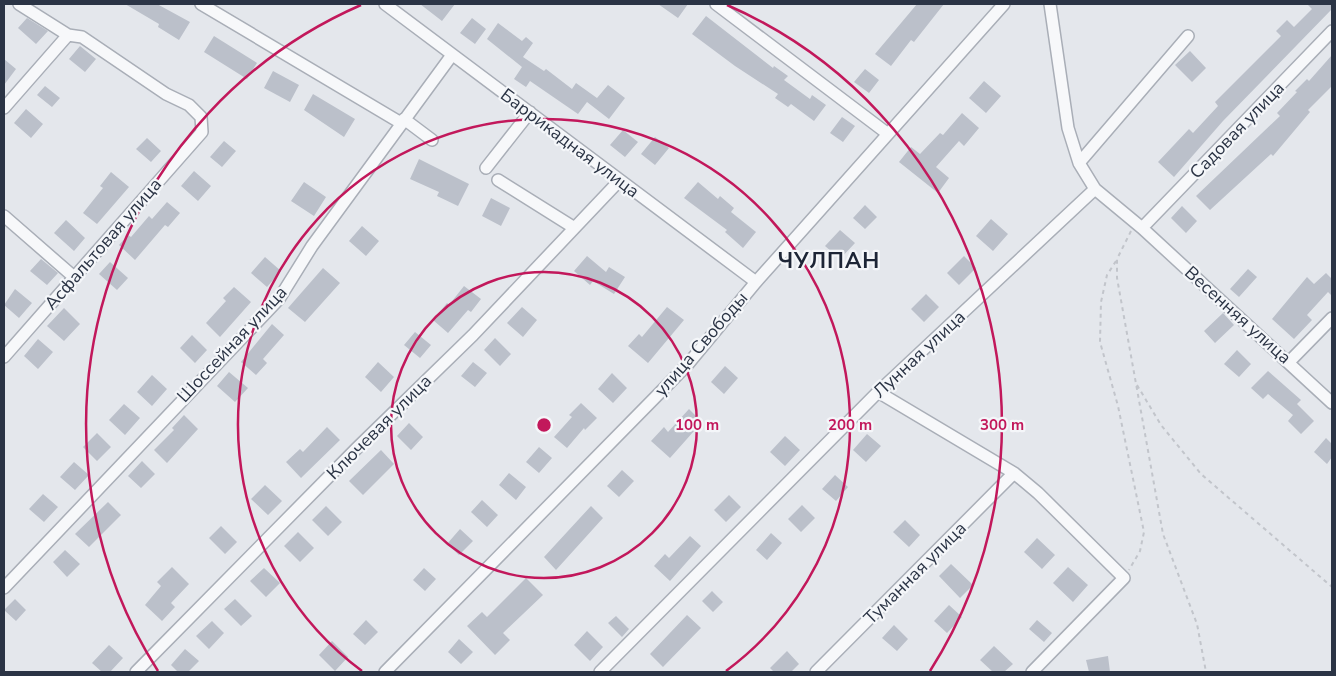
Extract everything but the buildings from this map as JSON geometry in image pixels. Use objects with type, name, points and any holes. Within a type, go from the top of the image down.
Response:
[{"type":"street","points":[[4,108],[68,35],[19,4]]},
{"type":"street","points":[[201,4],[403,121],[432,140]]},
{"type":"street","name":"Баррикадная улица","points":[[385,4],[756,282]]},
{"type":"street","points":[[717,4],[888,134]]},
{"type":"street","name":"улица Свободы","points":[[385,672],[688,364],[756,282],[1004,4]]},
{"type":"street","name":"Весенняя улица","points":[[1050,4],[1068,128],[1079,163],[1095,189],[1139,225],[1332,403]]},
{"type":"street","name":"Садовая улица","points":[[1139,225],[1332,31]]},
{"type":"street","name":"Асфальтовая улица","points":[[4,357],[202,132],[201,117],[189,105],[166,94],[82,37],[68,35]]},
{"type":"street","points":[[1079,163],[1188,36]]},
{"type":"street","name":"Шоссейная улица","points":[[4,588],[279,299],[312,246],[452,54]]},
{"type":"street","points":[[486,168],[530,112]]},
{"type":"street","points":[[498,180],[573,227]]},
{"type":"street","name":"Ключевая улица","points":[[136,672],[357,448],[473,335],[573,227],[620,180]]},
{"type":"street","name":"Лунная улица","points":[[600,672],[878,392],[1095,189]]},
{"type":"street","points":[[4,216],[74,278]]},
{"type":"street","points":[[1289,362],[1332,318]]},
{"type":"street","points":[[878,392],[1014,473],[1038,493],[1124,578],[1032,672]]},
{"type":"street","name":"Туманная улица","points":[[816,672],[1014,473]]},
{"type":"path","points":[[1124,578],[1140,552],[1144,532],[1118,406],[1100,342],[1102,302],[1107,276],[1139,225]]},
{"type":"path","points":[[1117,259],[1117,278],[1163,534],[1197,624],[1206,672]]},
{"type":"path","points":[[1136,382],[1161,426],[1201,474],[1332,587]]},
{"type":"district","name":"ЧУЛПАН","points":[[829,260]]}]
